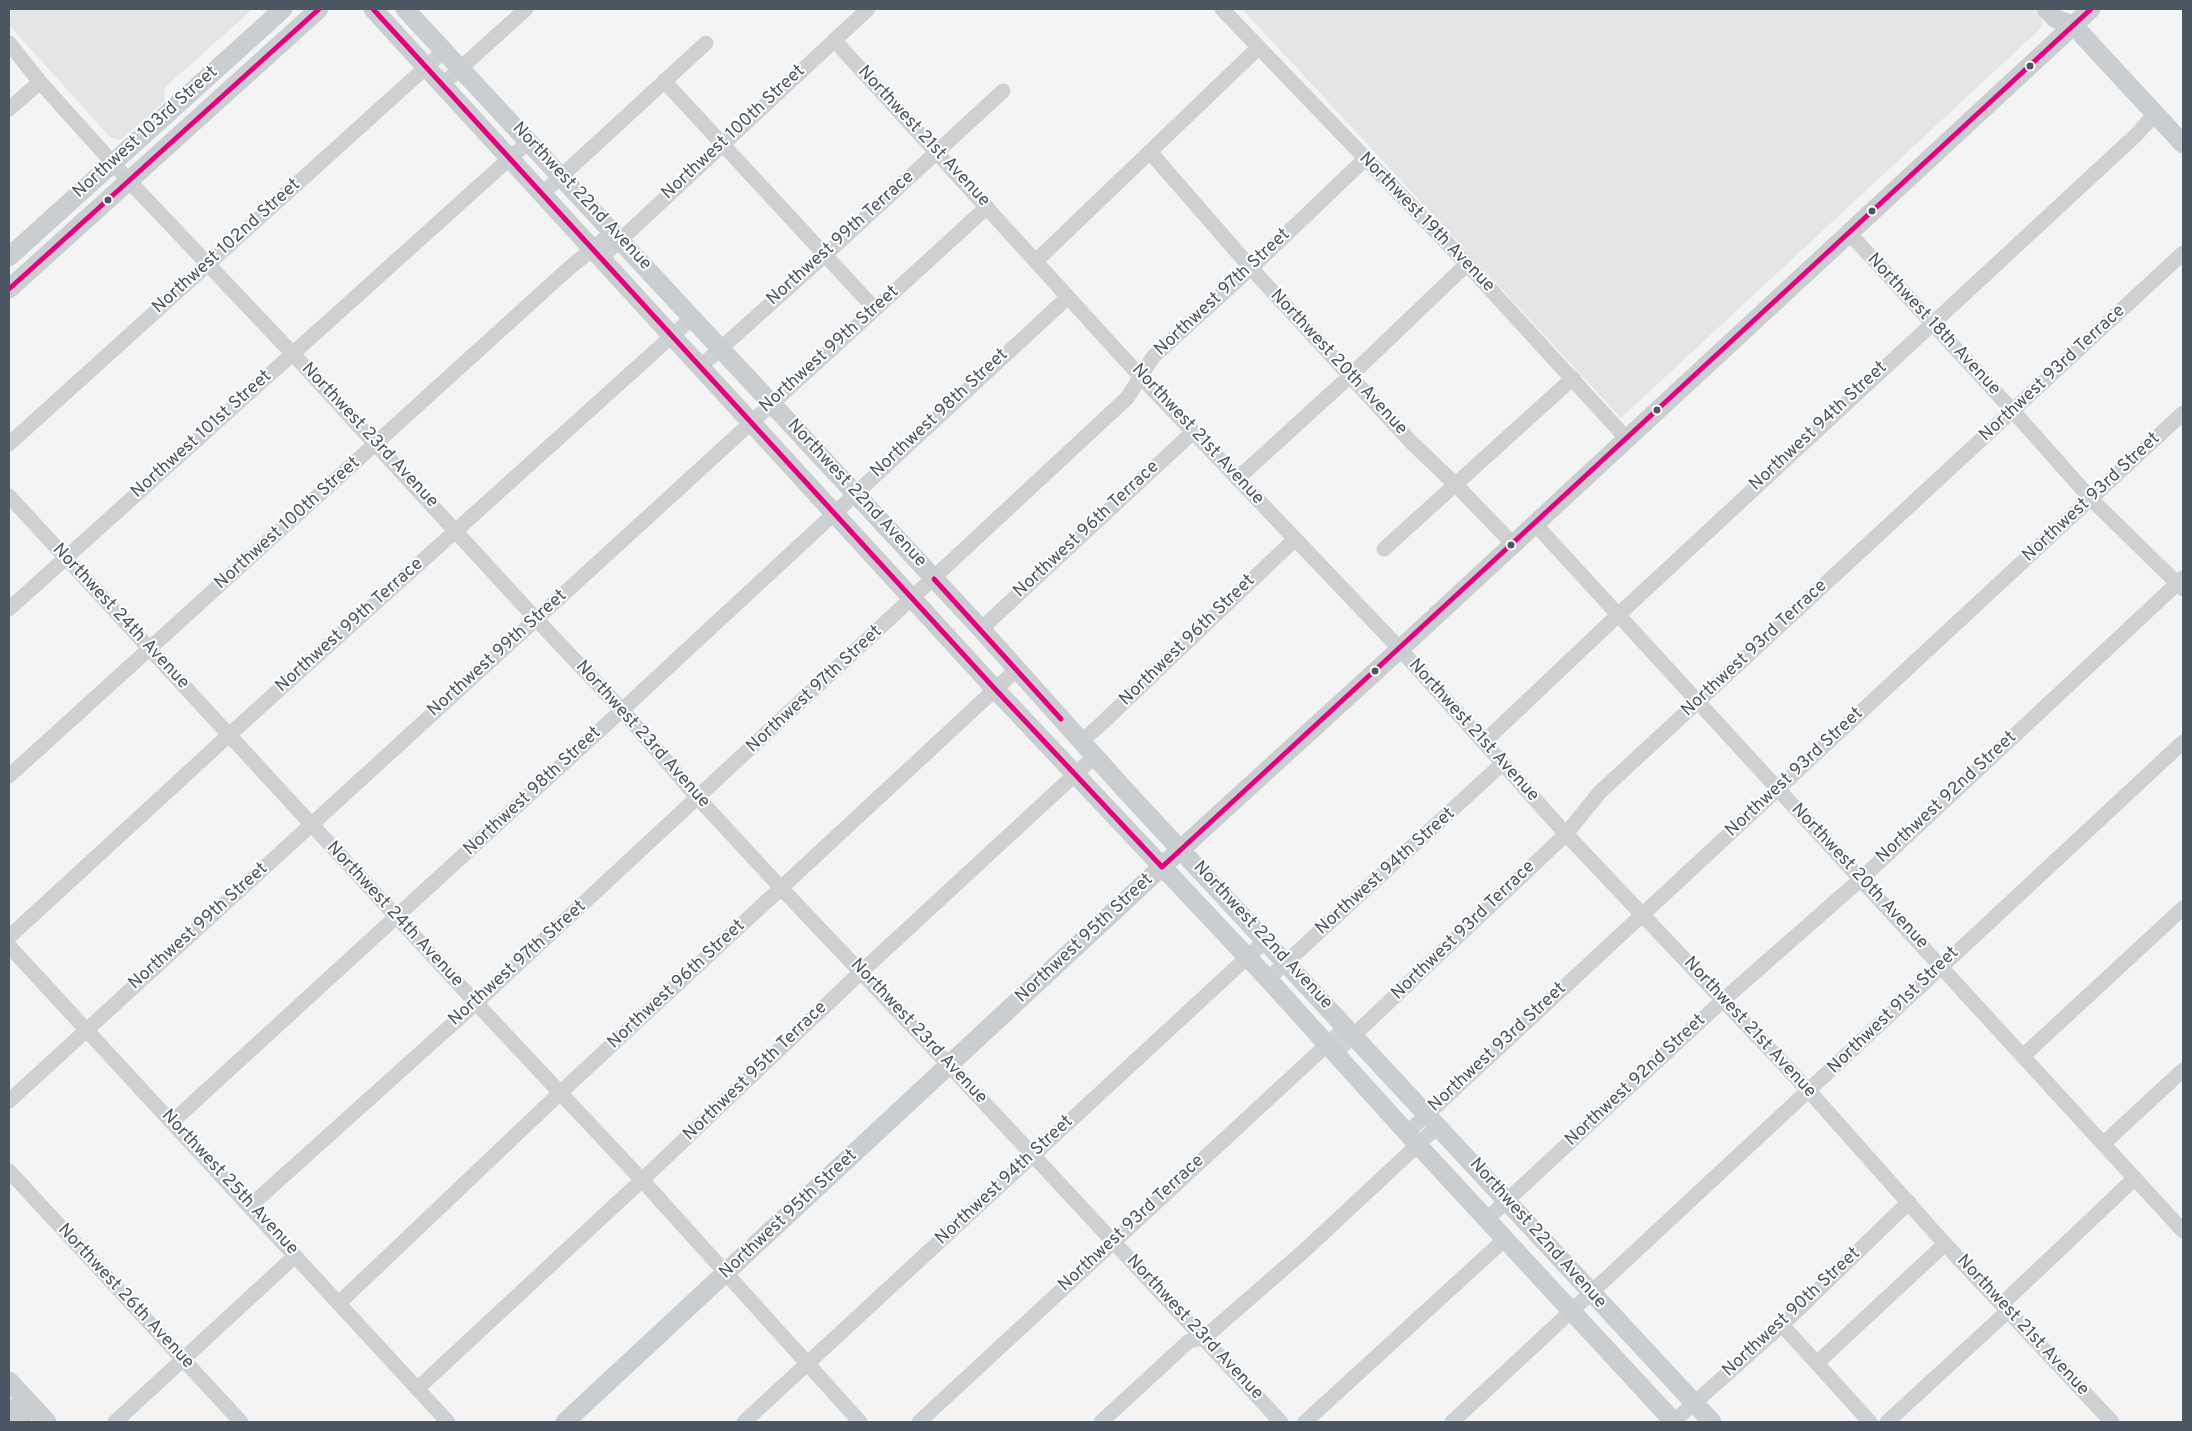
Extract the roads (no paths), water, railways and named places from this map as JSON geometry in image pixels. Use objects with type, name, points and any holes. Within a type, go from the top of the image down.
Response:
[{"type":"main road","name":"Northwest 103rd Street","points":[[9,257],[283,9]]},
{"type":"main road","name":"Northwest 103rd Street","points":[[9,290],[319,9]]},
{"type":"main road","name":"Northwest 22nd Avenue","points":[[373,9],[914,598],[995,689],[1247,957],[1412,1139],[1674,1422]]},
{"type":"main road","name":"Northwest 22nd Avenue","points":[[405,9],[462,68],[982,629],[1081,741],[1591,1292],[1621,1327],[1712,1422]]},
{"type":"main road","points":[[2046,9],[2056,19],[2071,17],[2183,144]]},
{"type":"main road","name":"Northwest 95th Street","points":[[565,1422],[950,1066],[1181,849],[1849,233],[2071,17],[2091,9]]},
{"type":"main road","points":[[9,1381],[21,1416],[47,1422]]},
{"type":"street","points":[[443,84],[526,9]]},
{"type":"street","name":"Northwest 100th Street","points":[[9,776],[376,445],[723,144],[868,9]]},
{"type":"street","name":"Northwest 19th Avenue","points":[[1222,9],[1467,264],[1627,439]]},
{"type":"street","name":"Northwest 21st Avenue","points":[[834,40],[1140,376],[1294,540],[1400,649],[1566,834],[1809,1091],[1945,1244],[2005,1307],[2103,1419]]},
{"type":"street","name":"Northwest 23rd Avenue","points":[[9,43],[40,82],[113,163],[292,353],[622,710],[698,798],[1281,1422]]},
{"type":"street","points":[[543,193],[706,43]]},
{"type":"street","points":[[1036,261],[1258,48]]},
{"type":"street","name":"Northwest 102nd Street","points":[[9,444],[445,50]]},
{"type":"street","points":[[664,81],[875,309]]},
{"type":"street","points":[[9,109],[40,82]]},
{"type":"street","name":"Northwest 99th Terrace","points":[[700,367],[1003,91]]},
{"type":"street","name":"Northwest 94th Street","points":[[1484,742],[1932,322],[2136,135],[2155,114]]},
{"type":"street","name":"Northwest 101st Street","points":[[9,609],[529,141]]},
{"type":"street","name":"Northwest 20th Avenue","points":[[1150,152],[1251,268],[1411,442],[1513,544]]},
{"type":"street","name":"Northwest 97th Street","points":[[250,1206],[476,1003],[914,598],[1127,398],[1153,357],[1251,268],[1365,159]]},
{"type":"street","name":"Northwest 99th Street","points":[[9,1101],[987,207]]},
{"type":"street","name":"Northwest 18th Avenue","points":[[1849,233],[2092,500],[2181,583]]},
{"type":"street","name":"Northwest 93rd Terrace","points":[[919,1422],[1112,1242],[1331,1049],[1566,834],[1600,792],[2183,253]]},
{"type":"street","points":[[1237,479],[1350,376],[1467,264]]},
{"type":"street","name":"Northwest 98th Street","points":[[172,1122],[397,918],[855,492],[1068,297]]},
{"type":"street","name":"Northwest 99th Terrace","points":[[9,937],[229,735],[693,317]]},
{"type":"street","points":[[1384,549],[1572,378]]},
{"type":"street","name":"Northwest 93rd Street","points":[[1101,1422],[1189,1341],[1204,1338],[1305,1250],[1412,1139],[1642,915],[2092,500],[2183,413]]},
{"type":"street","name":"Northwest 96th Terrace","points":[[982,629],[1193,432]]},
{"type":"street","name":"Northwest 24th Avenue","points":[[9,496],[397,918],[727,1272],[860,1422]]},
{"type":"street","name":"Northwest 20th Avenue","points":[[1535,524],[2183,1231]]},
{"type":"street","name":"Northwest 96th Street","points":[[1081,741],[1294,540]]},
{"type":"street","name":"Northwest 92nd Street","points":[[1487,1219],[1722,1001],[1861,879],[2181,583]]},
{"type":"street","name":"Northwest 96th Street","points":[[339,1303],[560,1093],[1017,669]]},
{"type":"street","name":"Northwest 91st Street","points":[[1452,1422],[2183,742]]},
{"type":"street","name":"Northwest 95th Terrace","points":[[417,1389],[642,1180],[861,972],[1076,776],[1095,756]]},
{"type":"street","name":"Northwest 94th Street","points":[[1268,980],[1503,763]]},
{"type":"street","points":[[2023,1056],[2183,908]]},
{"type":"street","name":"Northwest 94th Street","points":[[744,1422],[1266,940]]},
{"type":"street","name":"Northwest 25th Avenue","points":[[9,946],[448,1422]]},
{"type":"street","points":[[2103,1144],[2183,1070]]},
{"type":"street","name":"Northwest 26th Avenue","points":[[9,1171],[241,1422]]},
{"type":"street","points":[[1887,1422],[2134,1178]]},
{"type":"street","name":"Northwest 90th Street","points":[[1674,1422],[1782,1325],[1909,1202]]},
{"type":"street","points":[[1305,1422],[1505,1238]]},
{"type":"street","points":[[1817,1363],[1945,1244]]},
{"type":"street","points":[[115,1422],[295,1256]]},
{"type":"street","points":[[1782,1325],[1870,1422]]}]
